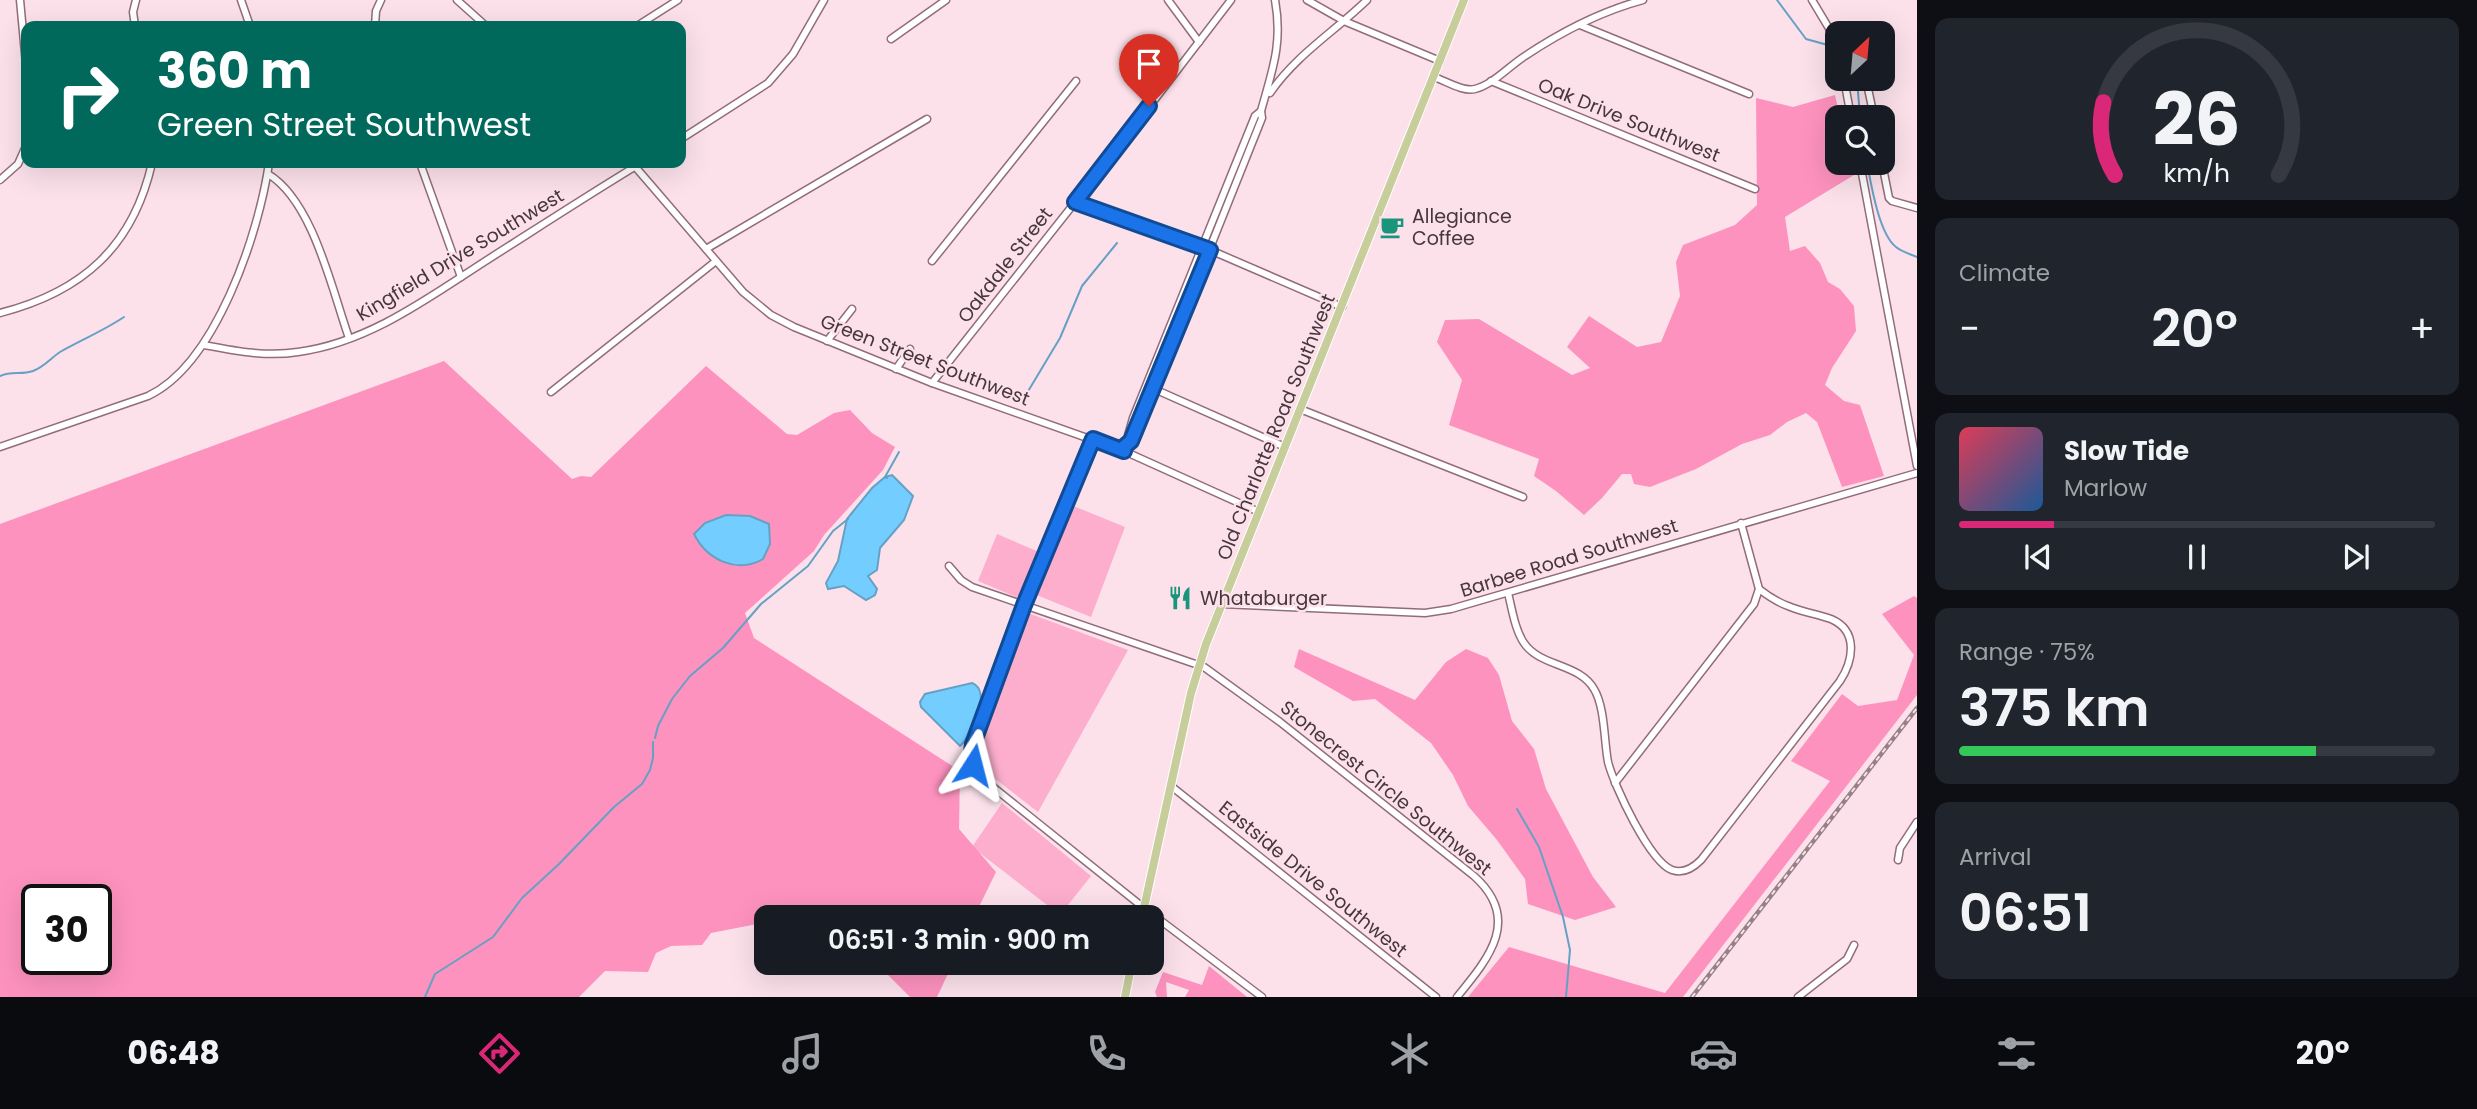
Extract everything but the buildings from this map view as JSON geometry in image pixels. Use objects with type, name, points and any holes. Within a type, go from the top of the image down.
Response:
[{"type":"main road","name":"Old Charlotte Road Southwest","points":[[1145,905],[1199,665],[1464,0]]},
{"type":"main road","points":[[1125,997],[1129,975]]},
{"type":"street","points":[[20,0],[22,21]]},
{"type":"street","points":[[134,21],[136,0]]},
{"type":"street","points":[[241,0],[248,21]]},
{"type":"street","points":[[375,21],[381,0]]},
{"type":"street","points":[[457,0],[480,21]]},
{"type":"street","points":[[645,21],[678,0]]},
{"type":"street","points":[[686,136],[768,83],[788,62],[824,0]]},
{"type":"street","points":[[891,39],[946,0]]},
{"type":"street","points":[[1168,0],[1199,42]]},
{"type":"street","name":"Oakdale Street","points":[[932,383],[1231,0]]},
{"type":"street","points":[[1124,448],[1146,386],[1255,116],[1261,111],[1266,98],[1275,64],[1275,0]]},
{"type":"street","points":[[1307,0],[1344,21],[1440,61]]},
{"type":"street","points":[[1266,98],[1303,54],[1367,0]]},
{"type":"street","points":[[1434,77],[1464,89],[1474,90],[1523,57],[1580,25],[1643,0]]},
{"type":"street","points":[[1812,0],[1825,22]]},
{"type":"street","points":[[1580,25],[1749,94]]},
{"type":"street","points":[[932,261],[1076,81]]},
{"type":"street","name":"Oak Drive Southwest","points":[[1491,81],[1755,189]]},
{"type":"street","points":[[1124,448],[1131,441],[1154,389],[1262,118],[1261,111]]},
{"type":"street","points":[[706,249],[927,119]]},
{"type":"street","points":[[0,180],[21,157]]},
{"type":"street","points":[[0,313],[52,296],[84,276],[102,260],[132,219],[150,168]]},
{"type":"street","points":[[0,447],[158,391],[175,379],[204,345],[216,324],[244,257],[269,168]]},
{"type":"street","points":[[422,168],[461,277]]},
{"type":"street","name":"Kingfield Drive Southwest","points":[[204,345],[241,353],[275,355],[302,352],[349,338],[383,324],[630,168]]},
{"type":"street","name":"Green Street Southwest","points":[[639,168],[743,292],[761,308],[794,327],[932,383],[1124,448],[1259,512]]},
{"type":"street","points":[[268,174],[288,191],[310,225],[349,338]]},
{"type":"street","points":[[1862,175],[1917,466]]},
{"type":"street","points":[[1884,175],[1889,198],[1917,208]]},
{"type":"street","points":[[1075,202],[1210,250],[1342,307]]},
{"type":"street","points":[[551,392],[716,261]]},
{"type":"street","points":[[827,341],[852,309]]},
{"type":"street","points":[[896,369],[910,349]]},
{"type":"street","points":[[1146,386],[1285,447]]},
{"type":"street","points":[[1300,409],[1523,497]]},
{"type":"street","points":[[1093,439],[1024,605],[973,744],[971,757],[973,765],[988,783],[1133,905]]},
{"type":"street","name":"Barbee Road Southwest","points":[[1222,604],[1425,613],[1451,609],[1917,473]]},
{"type":"street","points":[[1615,783],[1754,604],[1759,589],[1741,523]]},
{"type":"street","name":"Stonecrest Circle Southwest","points":[[949,566],[961,580],[972,587],[1199,665],[1280,722],[1474,876],[1491,894],[1498,919],[1496,940],[1479,970],[1457,997]]},
{"type":"street","points":[[1508,593],[1523,643],[1530,650],[1578,674],[1595,690],[1615,783],[1630,815],[1661,864],[1674,871],[1690,869],[1700,860],[1840,681],[1852,656],[1850,639],[1835,621],[1785,605],[1759,589]]},
{"type":"street","name":"Eastside Drive Southwest","points":[[1171,786],[1436,997]]},
{"type":"street","points":[[1898,860],[1900,848],[1917,822]]},
{"type":"street","points":[[1164,924],[1262,997]]},
{"type":"street","points":[[1798,997],[1847,959],[1854,944]]},
{"type":"shaded area","points":[[1835,95],[1837,105],[1825,105],[1825,175],[1854,175],[1785,217],[1790,251],[1805,246],[1820,263],[1828,282],[1840,289],[1854,306],[1856,331],[1832,368],[1825,385],[1844,401],[1860,405],[1884,476],[1842,487],[1817,422],[1806,413],[1787,422],[1770,435],[1742,444],[1696,469],[1650,487],[1634,484],[1631,474],[1622,474],[1584,515],[1534,476],[1539,459],[1449,425],[1462,380],[1437,342],[1445,320],[1479,319],[1572,375],[1590,368],[1567,347],[1589,316],[1637,347],[1661,342],[1680,296],[1676,262],[1683,245],[1735,225],[1757,205],[1756,98],[1793,107]]},
{"type":"shaded area","points":[[444,361],[572,479],[591,477],[706,366],[787,434],[797,435],[834,413],[850,410],[872,433],[895,447],[883,470],[824,535],[814,551],[745,613],[754,638],[960,771],[959,829],[996,872],[980,905],[754,905],[754,925],[711,933],[702,945],[671,946],[656,953],[648,972],[605,971],[579,997],[0,997],[0,524]]},
{"type":"shaded area","points":[[1071,505],[1125,527],[1091,617],[1034,594]]},
{"type":"shaded area","points":[[997,534],[1039,552],[1021,594],[1016,597],[978,581]]},
{"type":"shaded area","points":[[1914,596],[1917,598],[1917,695],[1683,997],[1468,997],[1509,947],[1665,993],[1830,781],[1791,761],[1842,694],[1858,706],[1897,700],[1914,655],[1882,614]]},
{"type":"shaded area","points":[[1028,613],[1128,650],[1038,812],[980,767],[976,755]]},
{"type":"shaded area","points":[[1299,649],[1415,700],[1446,662],[1466,649],[1488,658],[1499,675],[1512,721],[1534,749],[1546,789],[1593,877],[1616,907],[1575,920],[1528,904],[1525,879],[1468,806],[1453,775],[1431,743],[1375,699],[1353,701],[1294,667]]},
{"type":"shaded area","points":[[1002,803],[1091,876],[1068,905],[1047,905],[972,847]]},
{"type":"shaded area","points":[[1209,966],[1247,997],[1185,997],[1189,990],[1166,982],[1167,997],[1157,997],[1155,992],[1164,972],[1202,985]]},
{"type":"shaded area","points":[[888,975],[947,975],[937,997],[910,997]]},
{"type":"water","points":[[892,475],[913,496],[904,520],[880,548],[877,570],[868,576],[877,589],[875,595],[866,600],[844,586],[828,589],[826,583],[838,561],[847,519],[872,488],[885,477]]},
{"type":"water","points":[[726,515],[750,516],[769,524],[770,544],[763,559],[733,565],[715,557],[700,543],[694,534],[705,523]]},
{"type":"water","points":[[972,683],[981,695],[980,704],[974,724],[960,746],[921,707],[920,702],[925,694]]},
{"type":"waterway","points":[[1777,0],[1806,39],[1825,44]]},
{"type":"waterway","points":[[1858,91],[1859,105]]},
{"type":"waterway","points":[[1870,175],[1877,208],[1890,241],[1903,252],[1917,257]]},
{"type":"waterway","points":[[1024,398],[1060,338],[1082,286],[1117,243]]},
{"type":"waterway","points":[[0,376],[37,369],[60,352],[124,317]]},
{"type":"waterway","points":[[887,478],[885,477],[899,452]]},
{"type":"waterway","points":[[655,738],[672,699],[690,676],[723,648],[761,604],[808,566],[833,531],[848,519]]},
{"type":"waterway","points":[[425,997],[435,974],[493,937],[522,898],[614,807],[642,784],[650,770],[653,742]]},
{"type":"waterway","points":[[1517,809],[1539,847],[1563,917],[1570,950],[1566,997]]},
{"type":"railway","points":[[1692,997],[1917,708]]},
{"type":"place","name":"Allegiance Coffee","points":[[1392,227]]},
{"type":"place","name":"Whataburger","points":[[1180,598]]},
{"type":"route","points":[[973,765],[973,744],[1024,605],[1093,439],[1124,451],[1131,441],[1210,250],[1075,202],[1149,106]]}]
